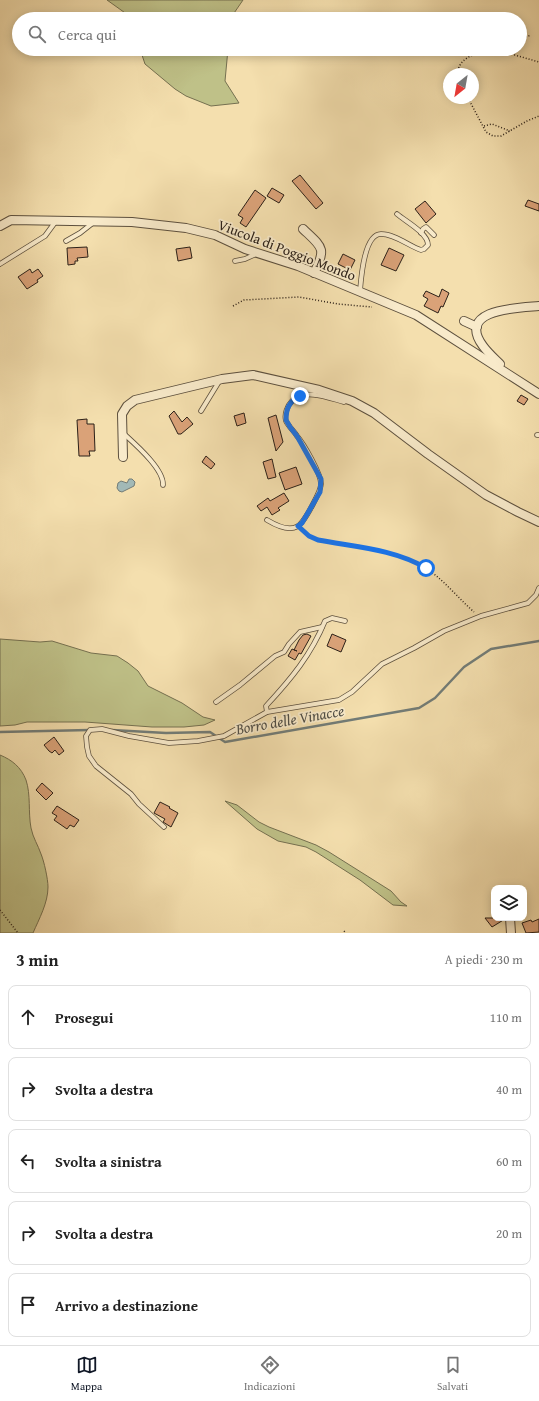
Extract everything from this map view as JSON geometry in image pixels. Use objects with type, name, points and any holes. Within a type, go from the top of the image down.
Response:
[{"type":"street","name":"Viucola di Poggio Mondo","points":[[0,226],[11,220],[132,222],[186,228],[215,235],[245,249],[314,273],[416,315],[539,394]]},
{"type":"street","points":[[303,229],[322,248],[321,259],[314,273]]},
{"type":"street","points":[[517,379],[484,347],[478,336],[477,324],[481,318],[491,314],[516,308],[539,306]]},
{"type":"street","points":[[464,321],[477,327]]},
{"type":"street","points":[[122,457],[122,414],[127,406],[135,400],[222,379],[253,375],[298,384],[340,396],[374,413],[486,495],[539,522]]},
{"type":"street","points":[[510,921],[511,933]]},
{"type":"lane","points":[[360,292],[363,264],[369,244],[373,238],[379,234],[394,238],[421,250],[427,248],[428,241],[421,233],[397,214]]},
{"type":"lane","points":[[0,264],[45,236],[57,221]]},
{"type":"lane","points":[[66,241],[80,234],[94,222]]},
{"type":"lane","points":[[421,233],[426,227],[434,235]]},
{"type":"lane","points":[[235,261],[245,259],[258,253]]},
{"type":"lane","points":[[201,411],[217,384],[222,379]]},
{"type":"lane","points":[[267,520],[286,528],[294,528],[298,526],[302,523],[320,492],[321,483],[319,475],[286,420],[287,409],[291,402],[300,396],[313,395],[343,402],[374,413]]},
{"type":"lane","points":[[123,432],[159,471],[163,480],[163,485]]},
{"type":"lane","points":[[164,827],[139,804],[132,794],[96,766],[89,756],[87,747],[86,736],[90,730],[102,729],[129,736],[169,743],[198,741],[224,736],[267,712],[339,700],[352,692],[382,664],[444,631],[481,616],[528,603],[536,595],[539,588]]},
{"type":"lane","points":[[267,712],[266,706],[284,687],[306,659],[325,621],[332,618],[345,621]]},
{"type":"lane","points":[[216,702],[240,685],[275,656],[284,652],[300,632],[322,627]]},
{"type":"path","points":[[527,37],[531,36]]},
{"type":"path","points":[[458,68],[461,62],[473,56]]},
{"type":"path","points":[[518,56],[539,62]]},
{"type":"path","points":[[471,104],[486,132],[493,136],[501,136],[539,116]]},
{"type":"path","points":[[483,126],[492,124],[510,131]]},
{"type":"path","points":[[232,306],[244,300],[299,297],[338,304],[372,307]]},
{"type":"path","points":[[298,526],[309,536],[318,540],[390,553],[417,563],[442,580],[468,606],[481,616]]},
{"type":"path","points":[[0,910],[18,933]]},
{"type":"green space","points":[[107,0],[243,0],[235,12],[124,12]]},
{"type":"green space","points":[[142,56],[227,56],[225,81],[239,103],[211,106],[186,96],[175,89],[145,64]]},
{"type":"green space","points":[[0,639],[40,642],[52,641],[91,653],[117,656],[138,671],[148,686],[182,703],[203,717],[215,720],[204,725],[184,727],[152,727],[85,722],[27,722],[15,725],[0,726]]},
{"type":"green space","points":[[0,755],[16,764],[22,771],[26,780],[28,786],[31,828],[45,865],[47,875],[48,893],[43,911],[33,933],[0,933]]},
{"type":"green space","points":[[225,801],[237,805],[259,822],[269,827],[316,845],[329,852],[391,891],[407,906],[393,905],[360,880],[316,852],[306,847],[278,841],[257,829]]},
{"type":"water","points":[[129,479],[132,479],[135,482],[134,486],[122,492],[119,491],[117,488],[118,483],[121,481],[127,483]]},
{"type":"building","points":[[300,175],[323,203],[316,209],[292,181]]},
{"type":"building","points":[[272,188],[284,195],[279,203],[267,196]]},
{"type":"building","points":[[255,190],[266,198],[246,227],[240,223],[243,218],[238,215]]},
{"type":"building","points":[[528,200],[539,204],[539,211],[525,206]]},
{"type":"building","points":[[425,201],[436,214],[426,223],[415,209]]},
{"type":"building","points":[[87,247],[88,257],[77,258],[78,261],[75,261],[75,264],[68,265],[67,248]]},
{"type":"building","points":[[190,247],[192,258],[178,261],[176,249]]},
{"type":"building","points":[[389,248],[404,255],[396,271],[381,265]]},
{"type":"building","points":[[343,254],[355,260],[350,270],[338,264]]},
{"type":"building","points":[[30,269],[32,273],[38,269],[43,276],[37,280],[38,282],[27,289],[18,277]]},
{"type":"building","points":[[442,289],[449,293],[443,307],[441,306],[438,313],[424,306],[428,299],[423,296],[426,291],[439,297]]},
{"type":"building","points":[[521,395],[528,399],[524,405],[517,401]]},
{"type":"building","points":[[174,411],[182,422],[187,417],[193,424],[181,434],[178,434],[169,416]]},
{"type":"building","points":[[244,413],[246,423],[237,426],[234,416]]},
{"type":"building","points":[[276,415],[283,442],[276,451],[268,418]]},
{"type":"building","points":[[87,419],[87,424],[94,424],[95,451],[89,451],[90,456],[79,456],[77,420]]},
{"type":"building","points":[[206,456],[215,464],[211,469],[202,462]]},
{"type":"building","points":[[272,459],[276,477],[268,479],[263,462]]},
{"type":"building","points":[[296,467],[302,484],[285,490],[279,473]]},
{"type":"building","points":[[284,493],[289,501],[278,508],[280,510],[272,515],[267,507],[261,511],[257,506],[268,498],[270,501]]},
{"type":"building","points":[[307,634],[311,636],[301,654],[299,653],[295,660],[288,656],[292,649],[294,650],[303,635]]},
{"type":"building","points":[[332,634],[346,640],[341,652],[327,646]]},
{"type":"building","points":[[54,737],[64,751],[59,755],[55,750],[52,753],[49,751],[44,745]]},
{"type":"building","points":[[42,783],[53,793],[46,800],[36,790]]},
{"type":"building","points":[[160,802],[178,813],[171,827],[163,822],[165,819],[154,813]]},
{"type":"building","points":[[57,806],[79,820],[74,827],[70,825],[67,829],[54,820],[57,816],[52,813]]},
{"type":"building","points":[[485,918],[491,918],[491,921],[502,921],[492,927]]},
{"type":"building","points":[[539,919],[539,932],[526,933],[522,923],[531,920],[532,922]]},
{"type":"waterway","name":"Borro delle Vinacce","points":[[112,730],[166,733],[210,732],[225,742],[419,708],[435,698],[464,667],[491,649],[539,641]]},
{"type":"waterway","name":"Borro delle Vinacce","points":[[0,732],[89,730]]},
{"type":"route","points":[[300,396],[295,398],[289,405],[286,420],[297,436],[319,475],[321,479],[321,488],[302,523],[298,526],[309,536],[318,540],[390,553],[403,557],[426,568]]}]
